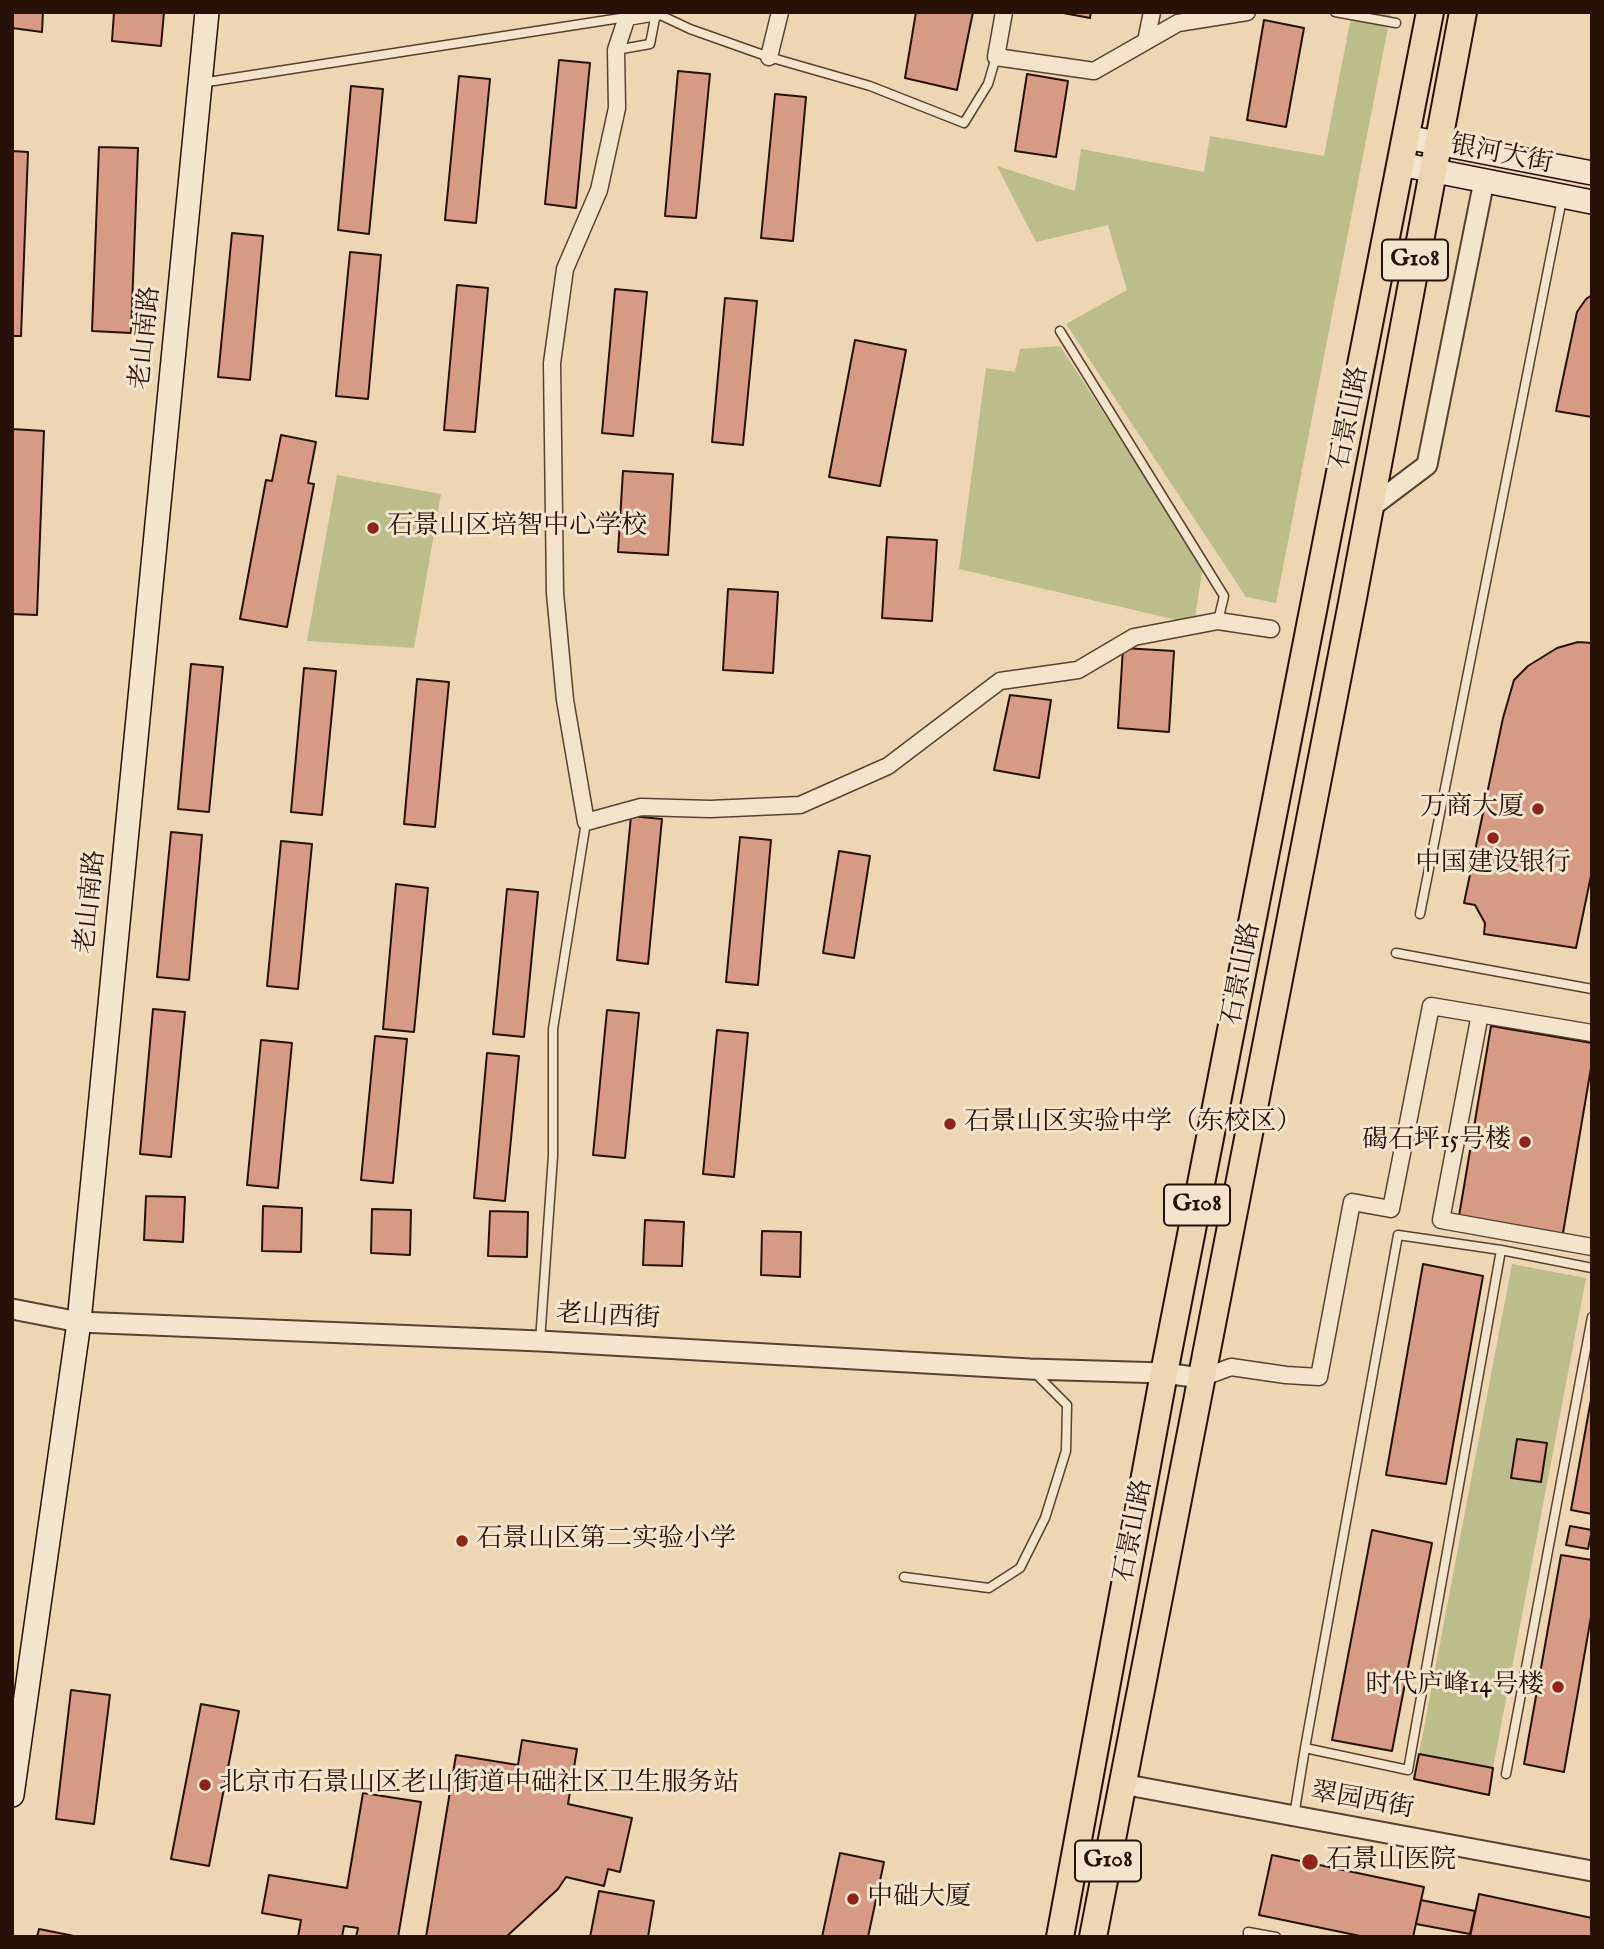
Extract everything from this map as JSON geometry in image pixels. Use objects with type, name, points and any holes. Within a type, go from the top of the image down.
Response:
[{"type":"highway","name":"石景山路","points":[[1060,1937],[1164,1373],[1430,12]]},
{"type":"highway","name":"石景山路","points":[[1093,1937],[1370,508],[1463,12]]},
{"type":"main road","name":"老山南路","points":[[12,1795],[79,1322],[207,12]]},
{"type":"main road","name":"银河大街","points":[[1406,137],[1592,173]]},
{"type":"main road","name":"银河大街","points":[[1400,164],[1592,202]]},
{"type":"street","points":[[769,57],[780,12]]},
{"type":"street","points":[[1004,12],[996,57],[1094,71],[1178,23],[1247,12]]},
{"type":"street","points":[[1146,41],[1152,12]]},
{"type":"street","points":[[656,13],[627,17],[616,50],[617,108],[599,190],[565,269],[551,363],[555,593],[565,700],[586,822],[641,807],[710,809],[800,805],[888,766],[1000,681],[1078,670],[1134,637],[1218,621],[1271,629]]},
{"type":"street","points":[[1370,508],[1427,465],[1484,181]]},
{"type":"street","points":[[1201,1378],[1231,1367],[1319,1377],[1352,1202],[1391,1209],[1431,1006],[1592,1033]]},
{"type":"street","points":[[1480,1014],[1441,1220],[1592,1247]]},
{"type":"street","name":"老山西街","points":[[12,1309],[79,1322],[540,1341],[1030,1369],[1164,1373],[1201,1378]]},
{"type":"street","name":"翠园西街","points":[[1122,1784],[1592,1871]]},
{"type":"lane","points":[[1335,12],[1396,23]]},
{"type":"lane","points":[[616,50],[650,44],[656,13],[690,29],[769,57],[870,86],[964,123],[988,84],[996,57]]},
{"type":"lane","points":[[200,83],[627,17]]},
{"type":"lane","points":[[1420,914],[1563,196]]},
{"type":"lane","points":[[1060,331],[1224,596],[1218,621]]},
{"type":"lane","points":[[540,1341],[553,1156],[553,1029],[586,822]]},
{"type":"lane","points":[[1396,953],[1592,989]]},
{"type":"lane","points":[[1294,1816],[1398,1235],[1501,1250],[1592,1268]]},
{"type":"lane","points":[[1305,1748],[1408,1770],[1501,1250]]},
{"type":"lane","points":[[1506,1774],[1592,1317]]},
{"type":"lane","points":[[904,1577],[989,1588],[1020,1567],[1045,1518],[1066,1451],[1067,1405],[1030,1369]]},
{"type":"lane","points":[[1248,1937],[1248,1932],[1276,1937]]},
{"type":"green space","points":[[1352,12],[1391,12],[1276,603],[1246,597],[1066,324],[1127,290],[1108,225],[1036,242],[997,166],[1075,191],[1081,149],[1204,172],[1210,136],[1324,156]]},
{"type":"green space","points":[[1060,346],[1203,566],[1194,624],[959,569],[986,368],[1015,372],[1020,349]]},
{"type":"green space","points":[[337,475],[441,494],[414,648],[307,641]]},
{"type":"green space","points":[[1512,1264],[1586,1278],[1493,1768],[1419,1754]]},
{"type":"building","points":[[12,12],[43,12],[42,32],[12,28]]},
{"type":"building","points":[[114,12],[164,12],[161,46],[112,41]]},
{"type":"building","points":[[916,12],[973,12],[957,90],[905,78]]},
{"type":"building","points":[[1058,12],[1091,12],[1090,18]]},
{"type":"building","points":[[1264,20],[1304,28],[1286,127],[1247,120]]},
{"type":"building","points":[[559,60],[590,63],[576,208],[545,204]]},
{"type":"building","points":[[678,71],[710,74],[696,218],[665,216]]},
{"type":"building","points":[[1027,74],[1068,81],[1056,157],[1015,151]]},
{"type":"building","points":[[459,76],[490,79],[476,223],[445,220]]},
{"type":"building","points":[[351,86],[383,89],[369,234],[338,230]]},
{"type":"building","points":[[775,94],[806,97],[793,241],[761,238]]},
{"type":"building","points":[[99,147],[138,148],[131,333],[92,331]]},
{"type":"building","points":[[12,151],[28,152],[21,336],[12,336]]},
{"type":"building","points":[[232,233],[263,236],[250,380],[218,377]]},
{"type":"building","points":[[350,252],[381,255],[368,399],[336,396]]},
{"type":"building","points":[[457,285],[488,288],[475,432],[444,430]]},
{"type":"building","points":[[615,289],[647,292],[633,436],[602,433]]},
{"type":"building","points":[[1592,295],[1592,417],[1556,411],[1577,312]]},
{"type":"building","points":[[725,298],[757,301],[743,445],[712,442]]},
{"type":"building","points":[[855,340],[906,350],[880,486],[829,477]]},
{"type":"building","points":[[12,429],[44,431],[37,615],[12,614]]},
{"type":"building","points":[[281,435],[316,442],[308,483],[314,484],[287,627],[240,619],[266,480],[272,481]]},
{"type":"building","points":[[623,471],[673,474],[668,555],[618,552]]},
{"type":"building","points":[[887,537],[937,540],[932,621],[882,618]]},
{"type":"building","points":[[728,589],[778,592],[773,673],[723,670]]},
{"type":"building","name":"万商大厦","points":[[1578,642],[1592,643],[1592,871],[1576,948],[1484,934],[1485,923],[1475,905],[1464,903],[1503,718],[1514,680],[1528,666],[1557,648]]},
{"type":"building","points":[[1123,648],[1174,651],[1169,732],[1118,728]]},
{"type":"building","points":[[191,664],[223,667],[209,812],[178,809]]},
{"type":"building","points":[[304,668],[336,671],[322,815],[291,812]]},
{"type":"building","points":[[417,679],[449,682],[435,827],[404,824]]},
{"type":"building","points":[[1010,695],[1051,700],[1039,778],[994,770]]},
{"type":"building","points":[[631,816],[662,819],[648,964],[617,960]]},
{"type":"building","points":[[171,832],[202,835],[189,980],[157,977]]},
{"type":"building","points":[[740,837],[771,840],[758,985],[726,982]]},
{"type":"building","points":[[281,841],[312,844],[298,989],[267,986]]},
{"type":"building","points":[[839,851],[870,856],[854,958],[823,953]]},
{"type":"building","points":[[396,884],[428,888],[414,1032],[383,1029]]},
{"type":"building","points":[[507,889],[538,892],[524,1037],[493,1034]]},
{"type":"building","points":[[153,1009],[185,1012],[171,1157],[140,1154]]},
{"type":"building","points":[[607,1010],[639,1013],[625,1158],[593,1155]]},
{"type":"building","name":"碣石坪15号楼","points":[[1491,1026],[1592,1043],[1592,1062],[1562,1239],[1458,1222]]},
{"type":"building","points":[[717,1030],[748,1033],[734,1177],[703,1174]]},
{"type":"building","points":[[375,1036],[407,1039],[393,1183],[361,1180]]},
{"type":"building","points":[[261,1040],[292,1043],[278,1188],[247,1185]]},
{"type":"building","points":[[487,1053],[519,1056],[505,1201],[474,1198]]},
{"type":"building","points":[[146,1196],[185,1197],[183,1242],[144,1240]]},
{"type":"building","points":[[263,1206],[302,1208],[301,1252],[262,1251]]},
{"type":"building","points":[[372,1209],[411,1210],[410,1255],[371,1253]]},
{"type":"building","points":[[490,1211],[528,1212],[527,1257],[488,1256]]},
{"type":"building","points":[[645,1220],[684,1222],[682,1266],[643,1265]]},
{"type":"building","points":[[762,1231],[801,1232],[800,1277],[761,1275]]},
{"type":"building","points":[[1423,1264],[1483,1276],[1446,1484],[1386,1475]]},
{"type":"building","points":[[1592,1394],[1592,1514],[1571,1510]]},
{"type":"building","points":[[1517,1439],[1547,1443],[1541,1482],[1511,1478]]},
{"type":"building","points":[[1570,1526],[1592,1530],[1588,1549],[1566,1545]]},
{"type":"building","points":[[1372,1530],[1432,1543],[1392,1751],[1332,1740]]},
{"type":"building","name":"时代庐峰14号楼","points":[[1561,1555],[1592,1560],[1592,1611],[1564,1772],[1524,1764]]},
{"type":"building","points":[[71,1690],[110,1695],[94,1824],[56,1819]]},
{"type":"building","name":"北京市石景山区老山街道中础社区卫生服务站","points":[[201,1704],[239,1711],[209,1866],[171,1859]]},
{"type":"building","points":[[522,1740],[577,1749],[568,1804],[632,1818],[620,1872],[608,1869],[604,1886],[566,1877],[558,1889],[506,1937],[426,1937],[456,1755],[518,1765]]},
{"type":"building","points":[[1419,1754],[1493,1768],[1489,1795],[1414,1779]]},
{"type":"building","points":[[363,1793],[421,1802],[398,1937],[356,1937],[358,1928],[344,1926],[342,1937],[298,1937],[301,1920],[262,1913],[269,1875],[347,1888]]},
{"type":"building","name":"中础大厦","points":[[840,1853],[884,1862],[868,1937],[822,1937]]},
{"type":"building","points":[[1272,1855],[1424,1887],[1413,1937],[1365,1937],[1259,1915]]},
{"type":"building","points":[[599,1891],[654,1901],[648,1937],[590,1937]]},
{"type":"building","points":[[1479,1894],[1592,1918],[1592,1937],[1470,1937]]},
{"type":"building","points":[[1421,1900],[1475,1911],[1470,1934],[1416,1924]]},
{"type":"building","points":[[39,1929],[74,1936],[37,1937]]},
{"type":"place","name":"石景山区培智中心学校","points":[[373,528]]},
{"type":"place","name":"万商大厦","points":[[1538,809]]},
{"type":"place","name":"中国建设银行","points":[[1493,838]]},
{"type":"place","name":"石景山区实验中学（东校区）","points":[[950,1124]]},
{"type":"place","name":"碣石坪15号楼","points":[[1525,1142]]},
{"type":"place","name":"石景山区第二实验小学","points":[[462,1541]]},
{"type":"place","name":"时代庐峰14号楼","points":[[1558,1687]]},
{"type":"place","name":"北京市石景山区老山街道中础社区卫生服务站","points":[[205,1785]]},
{"type":"place","name":"石景山医院","points":[[1310,1862]]},
{"type":"place","name":"中础大厦","points":[[853,1899]]}]
